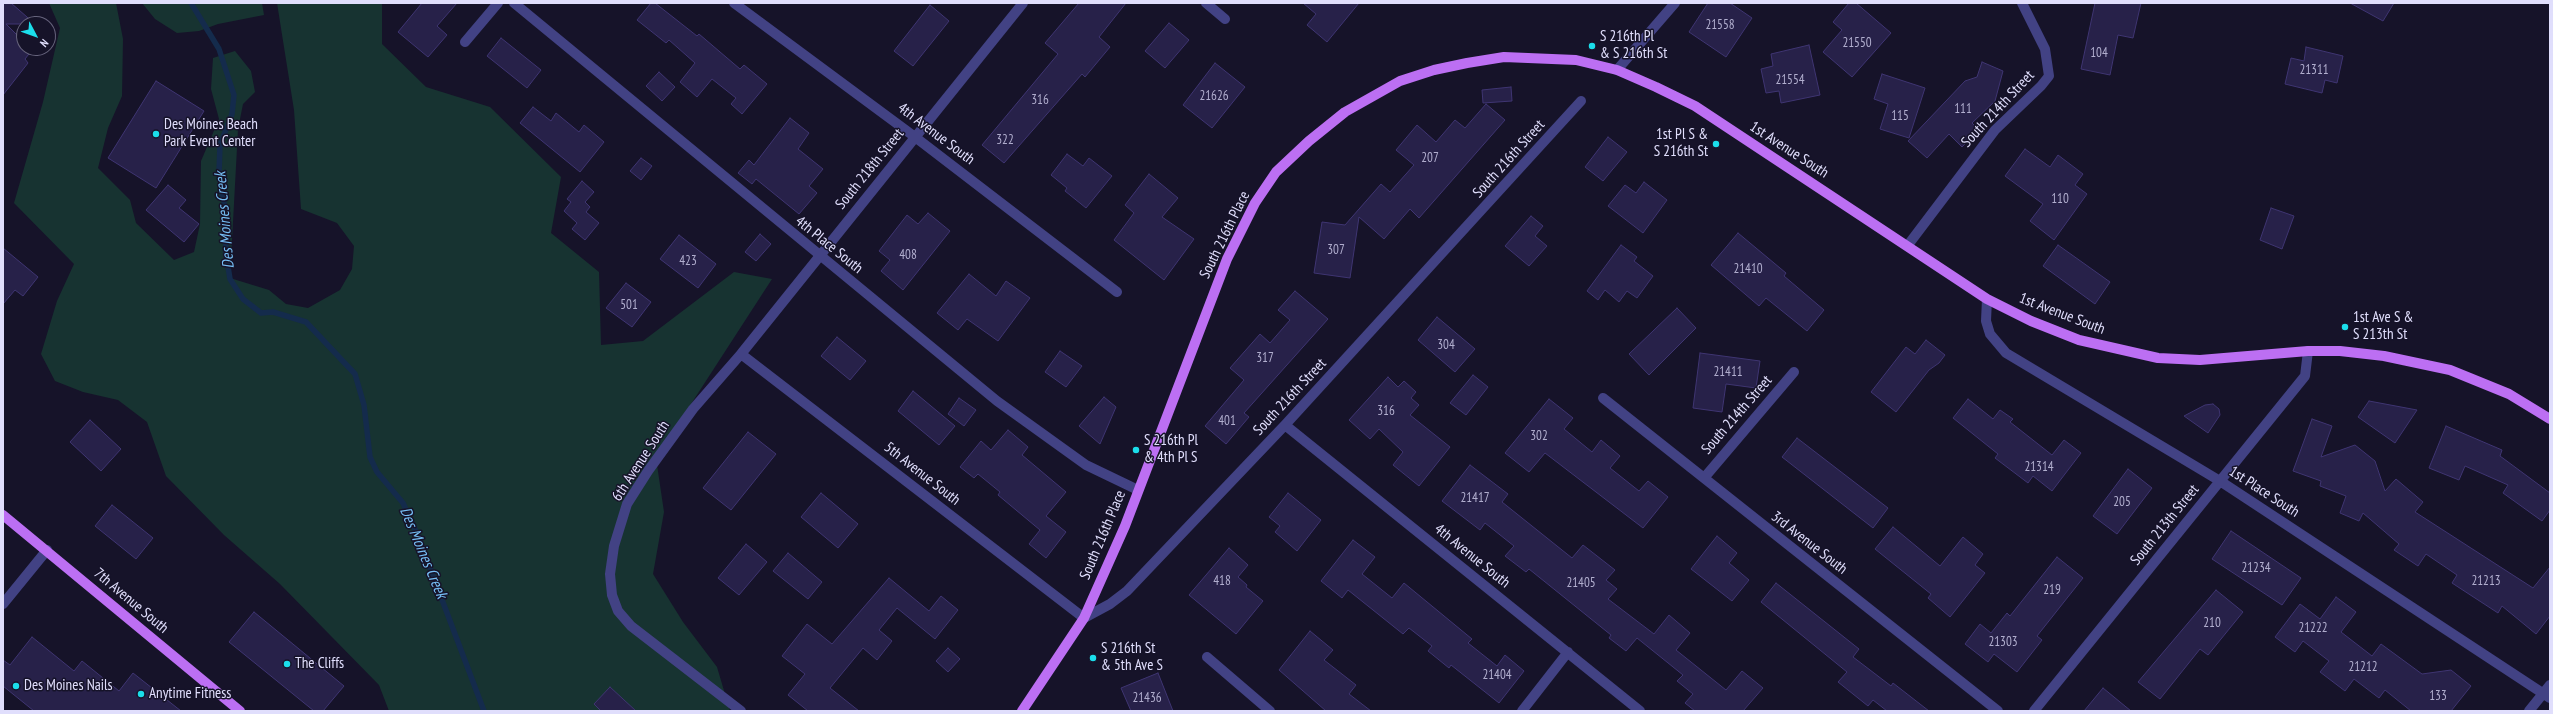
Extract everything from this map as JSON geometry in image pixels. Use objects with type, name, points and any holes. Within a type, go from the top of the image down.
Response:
[{"type":"main road","name":"South 216th Place","points":[[1084,618],[1138,490],[1227,259],[1255,203],[1276,172],[1309,141],[1345,112],[1400,81],[1434,70],[1504,57],[1576,60],[1618,70]]},
{"type":"main road","name":"1st Avenue South","points":[[1618,70],[1695,106],[1908,245],[1987,299],[2031,321],[2079,340],[2158,358],[2200,360],[2340,351],[2384,356],[2450,370],[2510,394],[2550,419]]},
{"type":"main road","name":"7th Avenue South","points":[[3,515],[240,711]]},
{"type":"main road","name":"South 216th Street","points":[[1022,711],[1084,618]]},
{"type":"street","points":[[465,42],[498,3]]},
{"type":"street","name":"4th Place South","points":[[514,3],[819,256],[997,401],[1086,465],[1138,490]]},
{"type":"street","name":"4th Avenue South","points":[[734,3],[915,137],[1117,292]]},
{"type":"street","name":"South 218th Street","points":[[741,354],[1023,3]]},
{"type":"street","points":[[1206,3],[1225,19]]},
{"type":"street","points":[[1618,70],[1675,3]]},
{"type":"street","name":"South 214th Street","points":[[1908,245],[1990,136],[2041,86],[2049,76],[2045,49],[2022,3]]},
{"type":"street","name":"South 216th Street","points":[[1084,618],[1110,604],[1127,591],[1285,426],[1581,100]]},
{"type":"street","name":"1st Place South","points":[[1987,299],[1986,321],[1990,334],[2006,353],[2220,481],[2547,696]]},
{"type":"street","name":"South 213th Street","points":[[2034,711],[2305,376],[2308,352]]},
{"type":"street","name":"5th Avenue South","points":[[741,354],[1084,618]]},
{"type":"street","name":"6th Avenue South","points":[[741,354],[693,409],[648,471],[627,504],[614,546],[610,574],[612,596],[618,611],[631,626],[741,711]]},
{"type":"street","name":"South 214th Street","points":[[1704,478],[1794,372]]},
{"type":"street","name":"3rd Avenue South","points":[[1603,398],[1998,711]]},
{"type":"street","name":"4th Avenue South","points":[[1285,426],[1640,711]]},
{"type":"street","points":[[3,604],[47,550]]},
{"type":"street","points":[[1522,711],[1568,652]]},
{"type":"street","points":[[1206,657],[1270,711]]},
{"type":"street","points":[[2530,711],[2547,696],[2550,685]]},
{"type":"green space","points":[[49,3],[116,3],[123,39],[122,96],[108,128],[98,168],[130,200],[136,223],[174,260],[194,252],[200,224],[201,161],[219,119],[211,89],[213,58],[235,51],[251,71],[255,92],[243,104],[238,129],[230,278],[269,290],[286,304],[308,308],[340,290],[352,269],[354,246],[337,223],[301,209],[294,110],[277,3],[382,3],[382,44],[426,87],[490,107],[561,177],[551,233],[599,272],[601,345],[643,341],[734,272],[772,279],[656,458],[664,512],[653,574],[683,622],[717,667],[730,711],[389,711],[379,685],[280,584],[224,535],[166,476],[147,422],[118,400],[83,392],[55,381],[41,354],[57,301],[74,264],[14,203],[43,102],[54,56],[56,56],[56,45],[60,28]]},
{"type":"green space","points":[[142,3],[262,3],[264,15],[218,24],[199,31],[177,33],[155,19]]},
{"type":"building","points":[[3,3],[11,3],[26,16],[16,16],[16,24],[6,24],[16,34],[16,56],[27,56],[25,59],[28,63],[3,95]]},
{"type":"building","points":[[422,3],[457,3],[437,26],[447,35],[428,57],[398,32]]},
{"type":"building","points":[[651,3],[655,3],[697,36],[699,34],[740,69],[744,65],[767,84],[742,114],[731,104],[736,98],[712,79],[697,97],[680,82],[695,63],[669,40],[666,43],[637,20]]},
{"type":"building","points":[[1079,3],[1126,3],[1099,37],[1110,47],[1085,77],[1082,74],[1004,163],[982,145],[1058,54],[1045,43]]},
{"type":"building","points":[[1303,3],[1359,3],[1327,42],[1307,25],[1316,14]]},
{"type":"building","points":[[1708,3],[1730,3],[1752,18],[1726,57],[1689,32]]},
{"type":"building","points":[[1849,3],[1856,3],[1891,33],[1852,77],[1823,52],[1842,30],[1833,22]]},
{"type":"building","points":[[2095,3],[2141,3],[2133,38],[2118,35],[2110,75],[2081,69]]},
{"type":"building","points":[[2350,3],[2394,3],[2383,21]]},
{"type":"building","points":[[930,5],[949,21],[913,66],[894,51]]},
{"type":"building","points":[[1169,23],[1189,40],[1165,68],[1145,51]]},
{"type":"building","points":[[501,38],[541,70],[527,88],[487,56]]},
{"type":"building","points":[[1809,45],[1820,95],[1781,103],[1779,91],[1766,93],[1761,69],[1773,66],[1771,54]]},
{"type":"building","points":[[2306,47],[2343,56],[2337,83],[2325,80],[2322,93],[2285,84],[2291,58],[2304,61]]},
{"type":"building","points":[[1982,62],[2003,71],[1995,101],[1972,123],[1979,130],[1962,147],[1949,134],[1927,158],[1908,141],[1965,81],[1977,77]]},
{"type":"building","points":[[1215,63],[1245,87],[1212,128],[1183,105]]},
{"type":"building","points":[[659,72],[675,87],[662,101],[646,86]]},
{"type":"building","points":[[1882,74],[1925,88],[1909,138],[1880,129],[1888,104],[1874,99]]},
{"type":"building","name":"Des Moines Beach Park Event Center","points":[[156,81],[204,111],[156,188],[108,158]]},
{"type":"building","points":[[1511,87],[1512,101],[1483,103],[1482,90]]},
{"type":"building","points":[[1486,104],[1505,120],[1419,218],[1410,209],[1384,239],[1359,217],[1350,278],[1314,273],[1322,222],[1345,225],[1381,184],[1390,192],[1414,165],[1396,150],[1417,125],[1436,142],[1455,120],[1465,128]]},
{"type":"building","points":[[533,107],[551,121],[556,113],[579,132],[584,125],[604,142],[580,172],[520,123]]},
{"type":"building","points":[[790,118],[809,133],[798,149],[823,169],[809,186],[817,193],[799,214],[756,179],[752,184],[738,173],[749,160],[754,165]]},
{"type":"building","points":[[1608,137],[1627,152],[1603,181],[1585,167]]},
{"type":"building","points":[[2025,149],[2050,167],[2058,155],[2083,174],[2075,185],[2087,194],[2054,240],[2030,221],[2043,204],[2005,176]]},
{"type":"building","points":[[1067,154],[1083,166],[1089,158],[1112,176],[1086,208],[1065,191],[1067,188],[1051,175]]},
{"type":"building","points":[[641,158],[652,166],[641,180],[630,171]]},
{"type":"building","points":[[1149,174],[1178,198],[1162,217],[1194,239],[1164,280],[1114,240],[1134,213],[1125,205]]},
{"type":"building","points":[[582,181],[594,192],[585,202],[590,207],[586,212],[599,223],[585,240],[572,229],[577,223],[564,211],[571,202],[567,199]]},
{"type":"building","points":[[1644,182],[1667,200],[1643,233],[1608,206],[1625,185],[1636,193]]},
{"type":"building","points":[[168,185],[186,200],[179,208],[199,224],[184,242],[146,210]]},
{"type":"building","points":[[2271,208],[2294,216],[2282,249],[2260,240]]},
{"type":"building","points":[[928,213],[950,231],[903,290],[881,271],[890,260],[879,251],[907,215],[918,224]]},
{"type":"building","points":[[1531,216],[1543,226],[1535,236],[1547,246],[1529,266],[1505,246]]},
{"type":"building","points":[[1738,233],[1786,273],[1784,276],[1824,310],[1807,331],[1766,298],[1759,306],[1711,265]]},
{"type":"building","points":[[760,234],[771,244],[756,261],[745,252]]},
{"type":"building","points":[[679,235],[716,264],[698,288],[660,259]]},
{"type":"building","points":[[1621,245],[1637,257],[1634,261],[1653,276],[1637,298],[1627,291],[1619,302],[1605,290],[1598,300],[1587,291]]},
{"type":"building","points":[[2058,245],[2110,282],[2095,304],[2043,266]]},
{"type":"building","points":[[3,248],[38,277],[23,296],[15,290],[3,304]]},
{"type":"building","points":[[969,274],[996,296],[1006,281],[1030,298],[998,341],[967,319],[958,330],[937,313]]},
{"type":"building","points":[[626,283],[651,302],[632,327],[606,308]]},
{"type":"building","points":[[1295,291],[1328,319],[1244,413],[1249,417],[1226,444],[1205,426],[1244,380],[1230,368],[1260,334],[1270,343],[1290,320],[1278,310]]},
{"type":"building","points":[[1677,308],[1696,328],[1649,375],[1629,354]]},
{"type":"building","points":[[1437,317],[1475,349],[1455,372],[1418,340]]},
{"type":"building","points":[[837,337],[866,361],[850,380],[821,356]]},
{"type":"building","points":[[1926,340],[1945,355],[1939,363],[1929,370],[1896,412],[1871,392],[1906,347],[1915,354]]},
{"type":"building","points":[[1060,351],[1082,366],[1066,387],[1045,372]]},
{"type":"building","points":[[1700,353],[1760,361],[1756,388],[1726,384],[1722,412],[1693,408]]},
{"type":"building","points":[[1473,375],[1488,387],[1466,415],[1450,403]]},
{"type":"building","points":[[1388,377],[1398,387],[1404,381],[1416,392],[1411,398],[1419,405],[1410,415],[1450,447],[1419,486],[1393,465],[1403,452],[1379,429],[1370,439],[1349,420]]},
{"type":"building","points":[[913,391],[955,426],[939,445],[898,411]]},
{"type":"building","points":[[1104,397],[1116,407],[1100,444],[1079,426]]},
{"type":"building","points":[[959,398],[976,410],[964,426],[948,414]]},
{"type":"building","points":[[1549,399],[1573,418],[1564,429],[1592,452],[1601,440],[1620,456],[1610,468],[1639,491],[1648,481],[1668,497],[1643,528],[1545,453],[1529,472],[1505,453]]},
{"type":"building","points":[[1968,399],[1993,419],[2000,410],[2013,419],[2010,422],[2052,455],[2064,440],[2081,453],[2052,491],[2033,476],[2028,483],[1995,458],[1998,454],[1953,418]]},
{"type":"building","points":[[2369,401],[2417,410],[2395,443],[2358,417]]},
{"type":"building","points":[[2213,404],[2219,409],[2220,415],[2208,433],[2184,416],[2205,405]]},
{"type":"building","points":[[2312,419],[2332,426],[2321,457],[2355,445],[2375,461],[2385,491],[2396,479],[2423,502],[2415,512],[2533,588],[2550,567],[2550,616],[2536,634],[2502,606],[2498,613],[2452,583],[2457,575],[2426,554],[2418,566],[2394,550],[2399,544],[2363,513],[2359,521],[2340,513],[2346,496],[2320,486],[2321,481],[2293,471]]},
{"type":"building","points":[[90,420],[121,449],[101,471],[70,442]]},
{"type":"building","points":[[2446,426],[2502,450],[2500,456],[2550,493],[2550,510],[2542,521],[2503,493],[2508,485],[2465,466],[2459,480],[2429,468]]},
{"type":"building","points":[[1008,430],[1028,447],[1022,455],[1066,492],[1046,516],[1066,532],[1046,558],[1029,544],[1040,530],[998,495],[1000,492],[978,474],[974,478],[960,467],[981,441],[991,450]]},
{"type":"building","points":[[748,432],[776,454],[731,510],[703,488]]},
{"type":"building","points":[[1797,438],[1888,508],[1873,528],[1782,457]]},
{"type":"building","points":[[1470,465],[1508,494],[1502,502],[1572,558],[1583,545],[1615,570],[1606,580],[1617,589],[1608,599],[1654,634],[1669,615],[1690,633],[1676,650],[1726,690],[1742,671],[1763,688],[1743,711],[1695,711],[1685,703],[1693,694],[1677,681],[1683,675],[1637,638],[1626,651],[1609,638],[1611,635],[1529,569],[1526,572],[1505,556],[1514,546],[1485,523],[1480,530],[1442,501]]},
{"type":"building","points":[[2128,469],[2152,488],[2117,534],[2093,516]]},
{"type":"building","points":[[821,493],[858,524],[838,548],[801,517]]},
{"type":"building","points":[[1288,493],[1321,520],[1297,551],[1275,532],[1280,526],[1269,517]]},
{"type":"building","points":[[112,505],[153,538],[136,559],[95,526]]},
{"type":"building","points":[[1893,527],[1940,566],[1963,537],[1983,554],[1975,565],[1985,573],[1950,617],[1928,598],[1931,594],[1875,549]]},
{"type":"building","points":[[2231,531],[2301,578],[2282,605],[2212,559]]},
{"type":"building","points":[[1717,536],[1737,553],[1729,563],[1749,580],[1732,601],[1691,569]]},
{"type":"building","points":[[1353,540],[1375,557],[1362,574],[1392,598],[1404,583],[1472,639],[1468,643],[1497,666],[1505,655],[1524,671],[1499,703],[1451,665],[1449,668],[1428,651],[1432,646],[1409,628],[1403,634],[1348,590],[1342,598],[1321,581]]},
{"type":"building","points":[[746,544],[767,562],[739,595],[718,578]]},
{"type":"building","points":[[1229,548],[1248,565],[1238,577],[1247,585],[1246,587],[1263,601],[1236,634],[1189,595]]},
{"type":"building","points":[[788,553],[822,582],[808,599],[773,571]]},
{"type":"building","points":[[2057,557],[2083,578],[2037,636],[2042,640],[2017,672],[1994,654],[1988,662],[1965,644],[1980,624],[1991,633],[2007,613],[2010,616]]},
{"type":"building","points":[[889,578],[929,611],[941,596],[958,610],[935,639],[897,608],[879,630],[892,641],[877,660],[863,648],[830,688],[859,711],[808,711],[788,695],[805,674],[782,656],[807,624],[832,644]]},
{"type":"building","points":[[1776,583],[1859,649],[1853,657],[1891,686],[1893,683],[1929,711],[1887,711],[1873,700],[1868,706],[1838,682],[1847,672],[1761,602]]},
{"type":"building","points":[[2216,590],[2243,612],[2208,655],[2200,649],[2160,699],[2138,682]]},
{"type":"building","points":[[2336,597],[2356,612],[2341,632],[2372,656],[2381,644],[2422,674],[2451,670],[2471,686],[2451,711],[2411,711],[2385,690],[2379,698],[2354,679],[2345,691],[2320,672],[2329,661],[2303,641],[2295,652],[2275,637],[2300,604],[2320,619]]},
{"type":"building","name":"The Cliffs","points":[[254,612],[344,686],[323,711],[314,711],[229,642]]},
{"type":"building","points":[[1310,631],[1333,650],[1324,660],[1356,685],[1349,694],[1371,711],[1326,711],[1279,670]]},
{"type":"building","points":[[32,637],[74,671],[82,661],[119,691],[133,673],[181,711],[34,711],[3,686],[3,660],[10,665]]},
{"type":"building","points":[[948,648],[960,659],[948,672],[936,661]]},
{"type":"building","points":[[1158,673],[1173,711],[1131,711],[1121,688]]},
{"type":"building","points":[[610,687],[636,711],[601,711],[594,704]]},
{"type":"building","points":[[2103,688],[2131,711],[2084,711]]},
{"type":"waterway","name":"Des Moines Creek","points":[[191,3],[219,49],[234,95],[232,114],[220,145],[219,173],[225,208],[226,254],[230,279],[243,299],[261,313],[273,312],[306,322],[355,374],[364,405],[370,457],[377,472],[403,503],[418,536],[484,711]]},
{"type":"place","name":"S 216th Pl & S 216th St","points":[[1592,46]]},
{"type":"place","name":"Des Moines Beach Park Event Center","points":[[156,134]]},
{"type":"place","name":"1st Pl S & S 216th St","points":[[1716,144]]},
{"type":"place","name":"1st Ave S & S 213th St","points":[[2345,327]]},
{"type":"place","name":"S 216th Pl & 4th Pl S","points":[[1136,450]]},
{"type":"place","name":"S 216th St & 5th Ave S","points":[[1093,658]]},
{"type":"place","name":"The Cliffs","points":[[287,664]]},
{"type":"place","name":"Des Moines Nails","points":[[16,686]]},
{"type":"place","name":"Anytime Fitness","points":[[141,694]]}]
